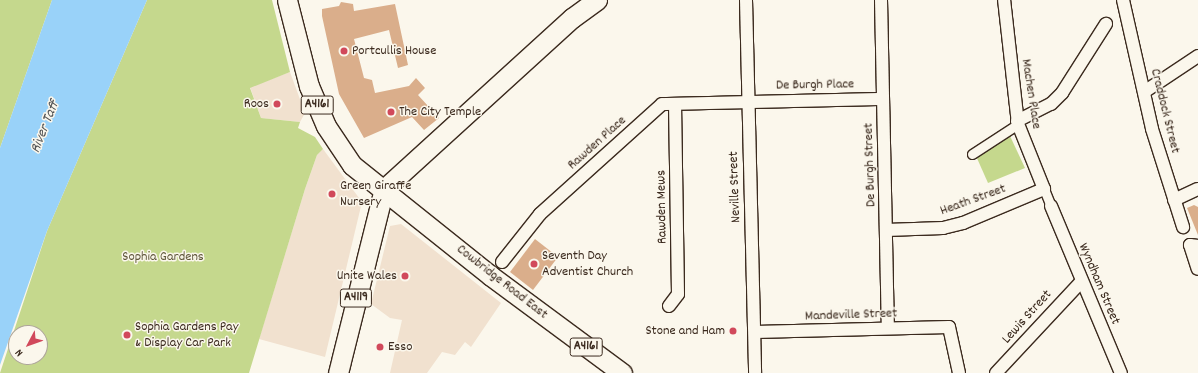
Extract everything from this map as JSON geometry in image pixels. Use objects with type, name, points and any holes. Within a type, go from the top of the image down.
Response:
[{"type":"main road","name":"Cowbridge Road East","points":[[287,0],[309,86],[326,126],[352,165],[364,178],[384,188],[491,276],[618,371]]},
{"type":"main road","name":"Cowbridge Road East","points":[[299,0],[326,99],[348,140],[384,188]]},
{"type":"main road","points":[[572,18],[585,0]]},
{"type":"main road","points":[[384,188],[572,18],[597,0]]},
{"type":"main road","name":"A4119","points":[[338,373],[384,188]]},
{"type":"street","name":"Neville Street","points":[[746,0],[755,373]]},
{"type":"street","name":"De Burgh Street","points":[[881,0],[888,328]]},
{"type":"street","name":"Machen Place","points":[[1004,0],[1018,122],[1044,189]]},
{"type":"street","name":"Craddock Street","points":[[1123,0],[1144,92],[1183,227]]},
{"type":"street","points":[[972,154],[1018,122],[1051,104],[1062,93],[1106,24]]},
{"type":"street","points":[[1144,92],[1198,56]]},
{"type":"street","name":"De Burgh Place","points":[[748,101],[883,99]]},
{"type":"street","name":"Rawden Place","points":[[500,265],[540,214],[662,104],[748,101]]},
{"type":"street","name":"Rawden Mews","points":[[669,306],[678,294],[675,104]]},
{"type":"street","points":[[1044,189],[1051,206]]},
{"type":"street","name":"Heath Street","points":[[886,230],[942,228],[963,223],[1044,189]]},
{"type":"street","points":[[1174,200],[1198,189]]},
{"type":"street","name":"Wyndham Street","points":[[1051,206],[1081,282],[1120,373]]},
{"type":"street","points":[[1194,246],[1198,269]]},
{"type":"street","name":"Lewis Street","points":[[996,373],[1081,282]]},
{"type":"street","name":"Mandeville Street","points":[[755,332],[949,327],[959,373]]},
{"type":"shaded area","points":[[290,72],[305,113],[300,122],[261,118],[250,87]]},
{"type":"shaded area","points":[[323,149],[362,202],[325,357],[259,339],[305,189],[317,155]]},
{"type":"shaded area","points":[[401,224],[501,303],[471,347],[465,342],[455,355],[442,352],[427,373],[390,373],[402,320],[390,318],[371,304],[390,226]]},
{"type":"green space","points":[[0,0],[52,0],[0,148]]},
{"type":"green space","name":"Sophia Gardens","points":[[147,0],[272,0],[290,72],[250,88],[261,118],[300,122],[298,128],[315,137],[323,149],[317,155],[305,189],[249,373],[0,373],[8,349],[8,365],[48,365],[48,325],[16,325],[47,231]]},
{"type":"green space","points":[[1010,136],[1025,168],[988,183],[976,156]]},
{"type":"water","name":"River Taff","points":[[52,0],[147,0],[47,231],[14,325],[8,325],[8,342],[0,365],[0,148]]},
{"type":"building","points":[[341,2],[353,4],[354,11],[395,4],[408,65],[398,68],[389,30],[354,39],[364,78],[372,80],[375,93],[409,86],[416,78],[425,88],[418,95],[439,118],[424,130],[412,117],[364,138],[339,94],[322,16],[322,9],[339,6]]},
{"type":"building","points":[[1194,205],[1198,207],[1198,235],[1187,208]]},
{"type":"building","name":"Seventh Day Adventist Church","points":[[535,239],[558,257],[533,290],[510,272]]},
{"type":"place","name":"Portcullis House","points":[[344,51]]},
{"type":"place","name":"Roos","points":[[277,104]]},
{"type":"place","name":"The City Temple","points":[[391,112]]},
{"type":"place","name":"Green Giraffe Nursery","points":[[332,194]]},
{"type":"place","name":"Seventh Day Adventist Church","points":[[534,264]]},
{"type":"place","name":"Unite Wales","points":[[405,276]]},
{"type":"place","name":"Stone and Ham","points":[[733,331]]},
{"type":"place","name":"Sophia Gardens Pay & Display Car Park","points":[[127,335]]},
{"type":"place","name":"Esso","points":[[380,347]]}]
